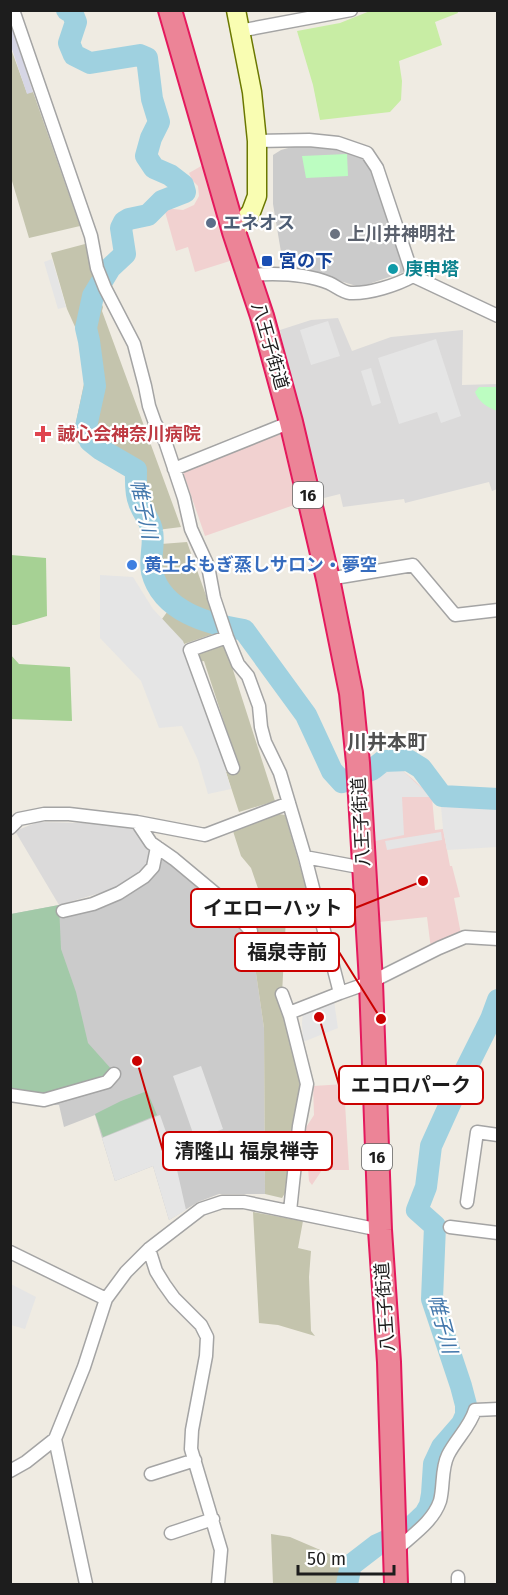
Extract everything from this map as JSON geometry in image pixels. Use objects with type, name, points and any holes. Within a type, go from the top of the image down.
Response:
[{"type":"highway","name":"八王子街道","points":[[170,10],[234,232],[262,316],[291,422],[328,579],[351,693],[359,773],[371,982],[380,1230],[389,1362],[396,1584]]},
{"type":"street","points":[[13,10],[92,236],[97,268],[134,344],[149,406],[165,441],[184,498],[191,529],[208,566],[227,637],[238,664],[248,676],[259,706],[265,742],[280,773],[289,803],[340,993]]},
{"type":"street","points":[[234,232],[251,213],[257,196],[257,141],[252,92],[236,10]]},
{"type":"street","points":[[239,31],[351,10]]},
{"type":"street","points":[[257,141],[309,140],[338,143],[367,153],[376,168],[413,276],[498,316]]},
{"type":"street","points":[[249,275],[273,273],[299,275],[328,283],[346,293],[364,293],[413,276]]},
{"type":"street","points":[[174,469],[291,422]]},
{"type":"street","points":[[328,579],[413,565],[455,615],[498,610]]},
{"type":"street","points":[[227,637],[190,650],[233,768]]},
{"type":"street","points":[[13,821],[44,814],[69,814],[137,822],[205,835],[289,803]]},
{"type":"street","points":[[137,822],[151,843],[222,899],[251,931]]},
{"type":"street","points":[[63,912],[93,904],[119,893],[144,877],[153,867],[157,848]]},
{"type":"street","points":[[305,857],[364,868]]},
{"type":"street","points":[[289,1016],[371,982],[465,937],[494,939]]},
{"type":"street","points":[[282,994],[307,1084],[299,1126],[290,1211]]},
{"type":"street","points":[[10,1095],[44,1100],[107,1082],[114,1074]]},
{"type":"street","points":[[467,1202],[477,1132],[498,1135]]},
{"type":"street","points":[[10,1471],[26,1462],[55,1439],[84,1367],[106,1299],[126,1272],[149,1249],[201,1209],[222,1202],[244,1202],[380,1230]]},
{"type":"street","points":[[450,1227],[498,1233]]},
{"type":"street","points":[[149,1249],[156,1271],[164,1284],[174,1298],[201,1325],[207,1337],[191,1449],[221,1550],[218,1584]]},
{"type":"street","points":[[10,1252],[106,1299]]},
{"type":"street","points":[[395,1540],[430,1519],[440,1501],[443,1470],[448,1455],[475,1410],[498,1409]]},
{"type":"street","points":[[55,1439],[87,1584]]},
{"type":"street","points":[[151,1474],[195,1460]]},
{"type":"street","points":[[171,1533],[213,1519]]},
{"type":"shaded area","points":[[11,24],[33,92],[27,94],[11,46]]},
{"type":"shaded area","points":[[10,46],[27,93],[33,92],[80,226],[29,238],[11,181]]},
{"type":"shaded area","name":"上川井神明社","points":[[299,145],[331,146],[360,154],[372,165],[404,272],[360,287],[283,264],[273,204],[273,155]]},
{"type":"shaded area","points":[[203,165],[233,260],[195,272],[188,247],[176,251],[164,208],[183,210],[194,205],[199,196],[198,186],[189,173]]},
{"type":"shaded area","points":[[85,244],[100,291],[98,296],[103,307],[102,311],[181,527],[149,531],[132,506],[135,492],[133,477],[128,471],[78,443],[75,427],[86,374],[81,340],[67,309],[51,253]]},
{"type":"shaded area","points":[[52,259],[66,307],[58,309],[44,262]]},
{"type":"shaded area","points":[[338,318],[352,351],[391,337],[463,330],[462,385],[497,384],[497,489],[492,491],[489,482],[405,503],[404,499],[343,507],[340,494],[324,498],[290,378],[280,330],[311,320]]},
{"type":"shaded area","points":[[328,321],[340,356],[311,365],[300,330]]},
{"type":"shaded area","points":[[436,339],[461,416],[441,423],[437,412],[399,424],[378,358]]},
{"type":"shaded area","points":[[371,368],[381,403],[372,406],[361,371]]},
{"type":"shaded area","points":[[280,432],[297,504],[205,536],[182,469]]},
{"type":"shaded area","points":[[187,542],[219,632],[184,644],[162,619],[170,608],[155,594],[149,583],[144,559],[148,545]]},
{"type":"shaded area","points":[[100,575],[133,577],[153,609],[183,641],[224,755],[231,789],[208,794],[198,760],[182,726],[159,728],[141,681],[100,638]]},
{"type":"shaded area","points":[[225,645],[275,801],[239,812],[226,772],[239,768],[204,661],[199,662],[196,654]]},
{"type":"shaded area","points":[[392,770],[403,771],[432,798],[435,830],[443,829],[450,866],[452,866],[460,897],[454,898],[461,934],[431,949],[427,917],[379,922],[373,778]]},
{"type":"shaded area","points":[[392,770],[403,771],[431,797],[402,797],[404,835],[375,841],[373,778]]},
{"type":"shaded area","points":[[441,806],[497,807],[497,847],[447,850]]},
{"type":"shaded area","points":[[279,814],[285,815],[308,894],[287,899],[282,994],[303,1083],[287,1190],[282,1198],[265,1194],[264,1028],[251,939],[250,910],[262,900],[251,868],[241,856],[232,828]]},
{"type":"shaded area","points":[[38,822],[111,825],[133,829],[152,848],[151,859],[144,872],[117,888],[59,905],[15,831]]},
{"type":"shaded area","points":[[441,832],[442,840],[387,850],[385,841]]},
{"type":"shaded area","points":[[164,857],[188,875],[226,910],[251,939],[264,1028],[265,1194],[219,1194],[198,1202],[169,1220],[153,1166],[115,1181],[95,1115],[64,1127],[59,1105],[53,1105],[53,1094],[11,914],[59,905],[60,917],[107,906],[137,889],[153,875]]},
{"type":"shaded area","points":[[334,1001],[338,1028],[303,1042],[303,1012]]},
{"type":"shaded area","points":[[201,1066],[223,1129],[195,1139],[173,1076]]},
{"type":"shaded area","points":[[345,1084],[349,1170],[322,1170],[312,1185],[309,1181],[305,1129],[314,1115],[313,1086]]},
{"type":"shaded area","points":[[160,1115],[173,1152],[186,1210],[169,1220],[153,1166],[115,1181],[102,1138]]},
{"type":"shaded area","points":[[253,1212],[303,1221],[298,1248],[311,1251],[309,1277],[311,1331],[315,1336],[278,1325],[259,1323]]},
{"type":"shaded area","points":[[11,1284],[36,1297],[25,1329],[11,1325]]},
{"type":"shaded area","points":[[271,1534],[290,1537],[346,1561],[342,1584],[273,1584]]},
{"type":"green space","points":[[457,10],[458,13],[435,22],[442,45],[399,61],[402,81],[401,100],[390,112],[320,120],[313,85],[297,31],[340,23],[370,11]]},
{"type":"green space","points":[[347,154],[348,176],[306,178],[302,156]]},
{"type":"green space","points":[[479,387],[497,387],[497,411],[481,402],[475,392]]},
{"type":"green space","points":[[11,555],[46,558],[47,616],[11,625]]},
{"type":"green space","points":[[10,654],[19,664],[70,667],[72,721],[11,719]]},
{"type":"green space","points":[[59,905],[61,949],[76,992],[88,1043],[113,1071],[105,1079],[38,1096],[11,1093],[11,914]]},
{"type":"green space","points":[[147,1091],[157,1115],[103,1137],[95,1114]]},
{"type":"waterway","name":"帷子川","points":[[67,10],[72,12],[76,22],[69,43],[74,55],[90,63],[140,55],[147,58],[152,99],[159,122],[146,156],[154,168],[170,175],[183,185],[185,192],[162,201],[148,215],[124,222],[121,228],[125,254],[110,268],[93,296],[86,328],[95,386],[86,427],[90,441],[136,470],[140,506],[152,531],[151,567],[157,586],[176,606],[189,614],[202,620],[244,630],[306,715],[332,771],[342,782],[373,769],[383,761],[408,760],[421,768],[442,796],[498,799]]},
{"type":"waterway","name":"帷子川","points":[[347,1584],[351,1565],[377,1545],[406,1532],[425,1514],[432,1494],[434,1464],[442,1447],[462,1424],[466,1415],[461,1386],[432,1299],[435,1226],[417,1210],[426,1187],[431,1146],[498,1000]]},
{"type":"place","name":"エネオス","points":[[211,223]]},
{"type":"place","name":"上川井神明社","points":[[335,234]]},
{"type":"place","name":"宮の下","points":[[267,261]]},
{"type":"place","name":"庚申塔","points":[[393,269]]},
{"type":"place","name":"誠心会神奈川病院","points":[[43,434]]},
{"type":"place","name":"黄土よもぎ蒸しサロン・夢空","points":[[132,565]]},
{"type":"place","name":"イエローハット","points":[[423,881]]},
{"type":"place","name":"エコロパーク","points":[[319,1017]]},
{"type":"place","name":"福泉寺前","points":[[381,1019]]},
{"type":"place","name":"清隆山 福泉禅寺","points":[[137,1061]]},
{"type":"district","name":"川井本町","points":[[387,742]]}]
